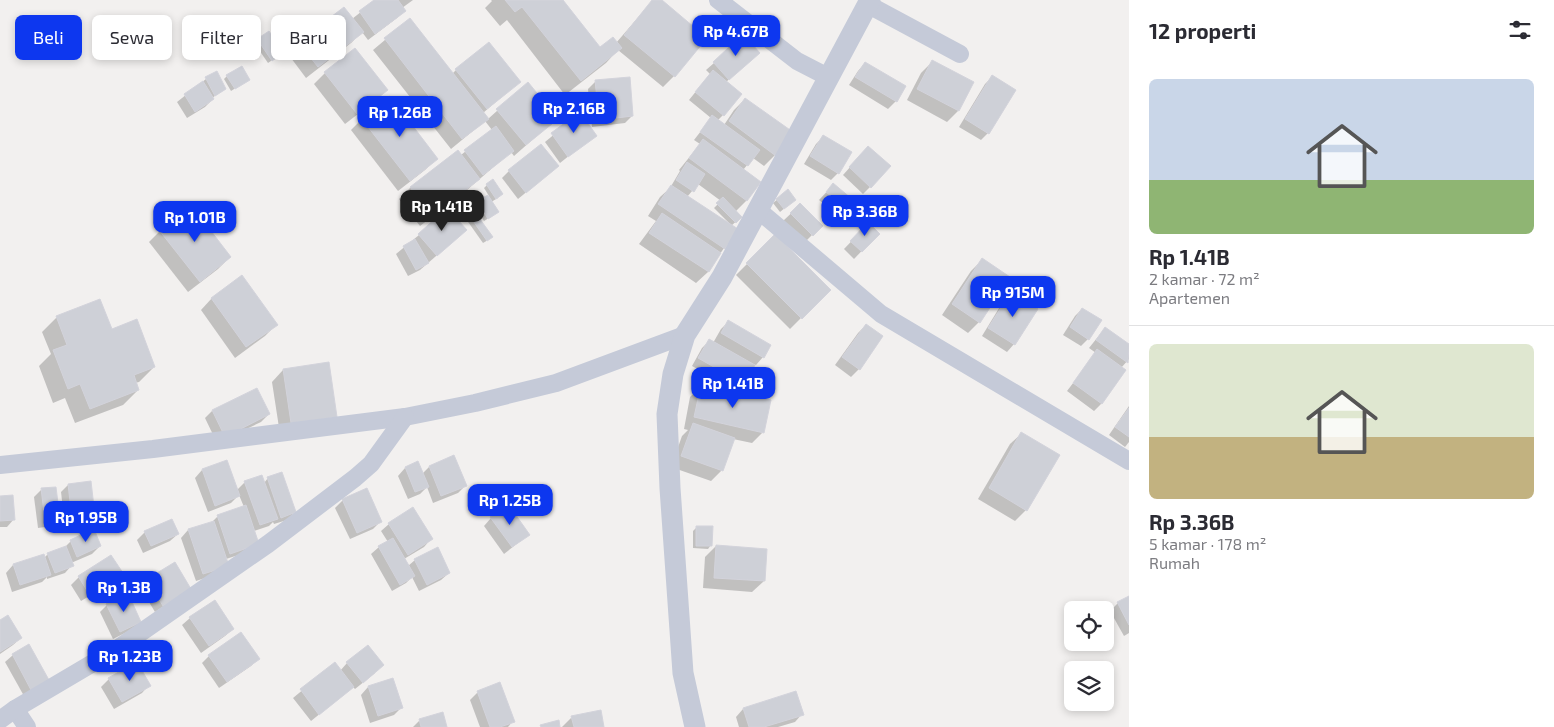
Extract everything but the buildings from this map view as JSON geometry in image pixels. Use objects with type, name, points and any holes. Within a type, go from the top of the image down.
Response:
[{"type":"street","points":[[718,0],[797,61],[828,76]]},
{"type":"street","points":[[695,727],[683,673],[667,414],[673,374],[686,335],[722,277],[868,2],[960,54]]},
{"type":"street","points":[[758,209],[881,314],[1129,461]]},
{"type":"street","points":[[0,465],[153,449],[405,417],[475,403],[556,382],[686,335]]},
{"type":"street","points":[[0,720],[15,709],[120,647],[268,544],[356,478],[371,464],[405,417]]},
{"type":"street","points":[[15,709],[27,727]]}]
